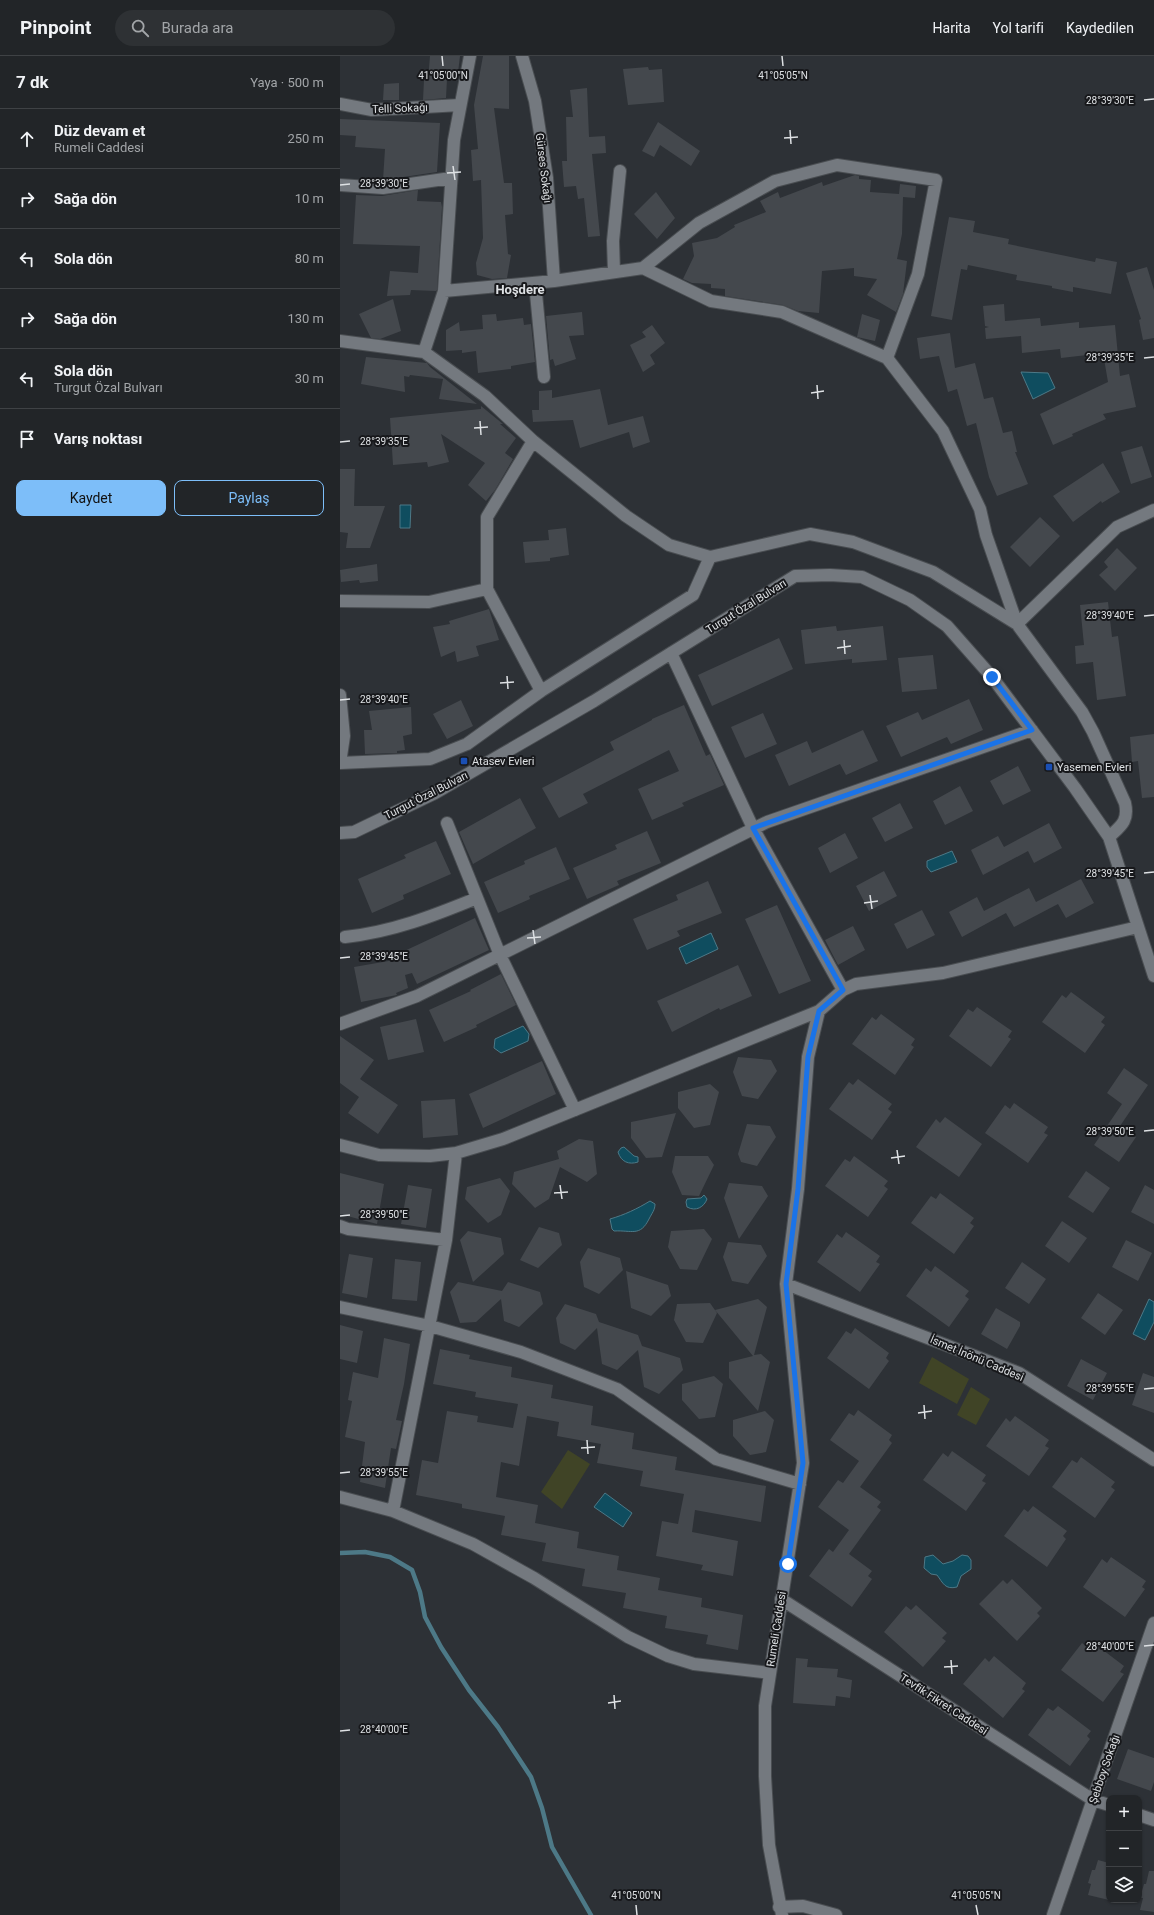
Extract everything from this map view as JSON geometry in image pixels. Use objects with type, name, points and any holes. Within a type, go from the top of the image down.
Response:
[{"type":"street","points":[[424,352],[444,291],[454,140],[470,56]]},
{"type":"street","name":"Gürses Sokağı","points":[[522,56],[535,101],[547,178],[554,281]]},
{"type":"street","name":"Telli Sokağı","points":[[340,104],[372,110],[460,105]]},
{"type":"street","points":[[444,291],[554,281],[643,268],[699,223],[775,181],[837,165],[936,180],[918,274],[887,358]]},
{"type":"street","points":[[614,272],[613,241],[620,171]]},
{"type":"street","points":[[340,185],[383,188],[451,178]]},
{"type":"street","points":[[643,268],[711,302],[782,312],[887,358],[943,432],[980,509],[986,535],[1017,624],[1082,712],[1093,732],[1124,803],[1127,814],[1125,823],[1109,837]]},
{"type":"street","points":[[535,283],[544,377]]},
{"type":"street","points":[[340,341],[424,352],[484,396],[533,441],[626,516],[669,545],[710,557],[810,534],[853,542],[933,572],[1017,624]]},
{"type":"street","points":[[533,441],[487,517],[487,589],[541,691]]},
{"type":"street","points":[[1017,624],[1117,527],[1154,510]]},
{"type":"street","points":[[340,695],[344,736],[340,763],[430,759],[467,744],[541,691],[693,595],[710,557]]},
{"type":"street","name":"Turgut Özal Bulvarı","points":[[340,833],[354,832],[435,793],[594,701],[795,576],[830,574],[862,577],[910,600],[947,626],[992,677],[1032,730],[1109,837],[1154,976]]},
{"type":"street","points":[[340,601],[429,602],[487,589]]},
{"type":"street","points":[[671,653],[753,828],[843,990]]},
{"type":"street","points":[[340,1024],[417,996],[753,828],[1032,730]]},
{"type":"street","points":[[447,823],[500,955],[575,1110]]},
{"type":"street","points":[[345,937],[366,935],[401,927],[477,898]]},
{"type":"street","points":[[340,1145],[379,1155],[430,1156],[456,1153],[503,1139],[819,1011],[843,990],[856,984],[943,973],[1138,927]]},
{"type":"street","name":"Rumeli Caddesi","points":[[781,1911],[770,1845],[765,1776],[766,1706],[781,1599],[788,1564],[803,1463],[786,1284],[798,1189],[808,1057],[819,1011]]},
{"type":"street","points":[[393,1511],[446,1240],[456,1153]]},
{"type":"street","points":[[340,1226],[348,1229],[446,1240]]},
{"type":"street","name":"İsmet İnönü Caddesi","points":[[786,1284],[1019,1373],[1154,1460]]},
{"type":"street","points":[[340,1307],[430,1326],[521,1352],[617,1389],[716,1459],[800,1484]]},
{"type":"street","points":[[340,1497],[393,1511],[473,1544],[534,1578],[628,1637],[668,1656],[694,1664],[770,1673]]},
{"type":"street","name":"Tevfik Fikret Caddesi","points":[[781,1599],[1093,1800],[1106,1804]]},
{"type":"street","name":"Şebboy Sokağı","points":[[1053,1915],[1154,1623]]},
{"type":"street","points":[[1142,1816],[1154,1820]]},
{"type":"street","points":[[781,1911],[803,1906],[836,1915]]},
{"type":"green space","points":[[932,1357],[969,1379],[957,1404],[919,1383]]},
{"type":"green space","points":[[971,1387],[990,1399],[976,1425],[957,1415]]},
{"type":"green space","points":[[568,1450],[590,1464],[562,1509],[541,1492]]},
{"type":"water","points":[[1021,372],[1048,373],[1055,388],[1033,399]]},
{"type":"water","points":[[400,505],[411,505],[410,528],[400,528]]},
{"type":"water","points":[[952,851],[957,862],[931,872],[927,867],[927,861]]},
{"type":"water","points":[[711,933],[718,949],[686,964],[679,948]]},
{"type":"water","points":[[523,1026],[529,1034],[528,1041],[501,1053],[494,1048],[495,1039]]},
{"type":"water","points":[[624,1147],[634,1156],[638,1157],[638,1162],[629,1163],[621,1158],[618,1152]]},
{"type":"water","points":[[704,1195],[707,1199],[702,1206],[696,1209],[687,1207],[687,1199],[701,1198]]},
{"type":"water","points":[[650,1201],[655,1204],[653,1212],[646,1225],[642,1228],[631,1232],[614,1231],[612,1229],[610,1219],[630,1212]]},
{"type":"water","points":[[1149,1299],[1154,1302],[1154,1322],[1145,1340],[1133,1334]]},
{"type":"water","points":[[605,1493],[632,1513],[623,1527],[594,1507]]},
{"type":"water","points":[[933,1555],[943,1564],[953,1561],[962,1555],[968,1556],[971,1560],[971,1569],[961,1576],[957,1587],[947,1587],[937,1575],[931,1574],[924,1568],[925,1557]]},
{"type":"building","points":[[430,56],[460,56],[457,81],[447,79],[446,98],[423,100],[424,80],[428,80]]},
{"type":"building","points":[[483,56],[509,56],[509,109],[494,108],[504,183],[512,183],[513,214],[505,215],[508,254],[511,255],[507,278],[492,279],[477,275],[476,263],[483,238],[481,180],[473,181],[471,150],[478,149],[474,105]]},
{"type":"building","points":[[648,67],[649,70],[662,69],[664,102],[628,105],[623,69]]},
{"type":"building","points":[[399,83],[399,100],[383,100],[384,84]]},
{"type":"building","points":[[587,88],[589,137],[605,136],[606,153],[592,154],[600,236],[588,237],[584,198],[578,199],[576,186],[564,187],[562,161],[567,161],[566,117],[573,117],[570,90]]},
{"type":"building","points":[[340,119],[440,123],[437,172],[383,180],[385,149],[355,147],[356,136],[340,135]]},
{"type":"building","points":[[658,122],[700,151],[691,166],[660,145],[654,157],[642,151]]},
{"type":"building","points":[[855,175],[859,176],[859,179],[871,180],[870,192],[899,194],[900,184],[916,186],[915,198],[903,197],[902,234],[897,259],[907,261],[903,294],[896,312],[867,295],[877,279],[854,276],[854,268],[822,271],[819,313],[798,311],[783,305],[725,296],[725,289],[711,288],[711,284],[692,283],[683,279],[694,256],[692,243],[717,238],[735,227],[734,225],[766,212],[760,201],[778,192],[780,198],[822,182],[823,186]]},
{"type":"building","points":[[418,190],[417,201],[441,202],[442,207],[437,290],[411,290],[410,295],[387,296],[390,271],[418,273],[420,246],[353,244],[356,195],[382,196]]},
{"type":"building","points":[[656,192],[675,218],[657,239],[634,214]]},
{"type":"building","points":[[949,217],[975,221],[973,232],[1009,239],[1008,244],[1095,262],[1096,258],[1117,262],[1111,294],[1073,287],[1073,292],[1052,288],[1052,286],[1016,280],[1017,275],[968,265],[967,270],[961,269],[952,320],[931,316]]},
{"type":"building","points":[[1147,267],[1154,290],[1154,338],[1143,340],[1139,320],[1141,319],[1126,273]]},
{"type":"building","points":[[393,299],[401,331],[380,339],[371,338],[359,314]]},
{"type":"building","points":[[1004,304],[1005,321],[1040,318],[1041,326],[1079,322],[1079,328],[1115,325],[1120,376],[1129,374],[1136,407],[1103,414],[1106,419],[1072,434],[1073,436],[1053,445],[1040,414],[1108,382],[1104,359],[1097,360],[1096,354],[1061,358],[1060,349],[1022,353],[1021,336],[986,339],[985,328],[989,327],[985,326],[983,306]]},
{"type":"building","points":[[582,312],[584,335],[569,336],[576,359],[555,366],[553,359],[550,360],[546,316]]},
{"type":"building","points":[[496,314],[497,321],[523,318],[524,325],[531,324],[535,362],[511,366],[511,369],[478,373],[476,351],[462,353],[462,350],[446,351],[446,330],[459,322],[460,331],[483,329],[482,315]]},
{"type":"building","points":[[862,314],[880,320],[875,341],[857,337]]},
{"type":"building","points":[[652,325],[665,343],[650,355],[655,364],[643,372],[630,345],[646,337],[642,332]]},
{"type":"building","points":[[950,333],[955,368],[975,363],[984,399],[993,397],[1003,433],[1012,431],[1017,452],[1015,452],[1028,484],[997,496],[989,477],[976,423],[967,426],[957,389],[948,392],[939,356],[920,359],[917,338]]},
{"type":"building","points":[[366,357],[427,363],[477,404],[439,399],[443,379],[410,375],[409,377],[404,376],[405,392],[361,384]]},
{"type":"building","points":[[600,389],[608,425],[643,416],[650,442],[633,448],[629,432],[580,448],[573,420],[533,422],[532,410],[539,410],[539,391],[552,390],[552,398]]},
{"type":"building","points":[[481,406],[503,424],[500,424],[516,438],[505,453],[513,459],[495,490],[486,501],[468,485],[485,463],[441,434],[449,462],[428,467],[427,462],[393,465],[390,418],[481,409]]},
{"type":"building","points":[[1142,446],[1152,477],[1131,484],[1121,452]]},
{"type":"building","points":[[1103,463],[1120,492],[1102,503],[1101,501],[1073,522],[1053,496]]},
{"type":"building","points":[[340,469],[355,469],[354,506],[385,506],[370,548],[346,548],[348,533],[340,532]]},
{"type":"building","points":[[1040,517],[1060,536],[1030,567],[1010,547]]},
{"type":"building","points":[[566,528],[569,555],[550,558],[550,561],[525,563],[523,542],[549,540],[548,530]]},
{"type":"building","points":[[1117,548],[1137,568],[1115,591],[1099,575],[1108,567],[1104,562]]},
{"type":"building","points":[[377,564],[378,581],[360,583],[359,580],[341,582],[340,570]]},
{"type":"building","points":[[1108,602],[1112,637],[1118,636],[1126,696],[1097,700],[1093,662],[1076,664],[1075,646],[1084,645],[1080,605]]},
{"type":"building","points":[[489,609],[499,640],[476,646],[479,656],[457,662],[455,651],[441,657],[433,627],[450,624],[449,621]]},
{"type":"building","points":[[836,626],[837,631],[883,626],[887,660],[852,663],[852,659],[805,664],[801,630]]},
{"type":"building","points":[[779,638],[793,669],[712,706],[698,675]]},
{"type":"building","points":[[933,655],[937,689],[902,692],[898,658]]},
{"type":"building","points":[[969,699],[983,730],[951,744],[947,737],[901,757],[886,726],[918,712],[922,720]]},
{"type":"building","points":[[461,700],[473,726],[447,739],[433,714]]},
{"type":"building","points":[[684,705],[706,756],[710,754],[724,785],[682,803],[684,806],[652,820],[638,789],[679,771],[669,750],[583,794],[588,803],[559,818],[542,788],[614,750],[610,742],[652,719]]},
{"type":"building","points":[[411,707],[412,734],[403,736],[405,750],[397,751],[397,753],[365,754],[364,730],[372,730],[369,711]]},
{"type":"building","points":[[763,713],[777,744],[745,758],[731,727]]},
{"type":"building","points":[[863,730],[878,761],[846,775],[840,764],[789,786],[775,755],[807,741],[812,753]]},
{"type":"building","points":[[1154,734],[1154,797],[1142,798],[1138,761],[1132,762],[1130,737]]},
{"type":"building","points":[[1018,766],[1031,791],[1003,805],[990,781]]},
{"type":"building","points":[[960,786],[973,811],[945,825],[933,801]]},
{"type":"building","points":[[520,798],[536,828],[473,864],[459,832]]},
{"type":"building","points":[[900,803],[913,828],[885,842],[872,818]]},
{"type":"building","points":[[1049,823],[1062,848],[1034,863],[1028,851],[983,875],[971,850],[998,836],[1004,847]]},
{"type":"building","points":[[647,831],[661,863],[617,881],[619,885],[587,899],[573,868],[617,849],[615,845]]},
{"type":"building","points":[[845,833],[858,858],[830,873],[818,848]]},
{"type":"building","points":[[436,841],[451,874],[403,895],[404,899],[372,913],[358,879],[406,858],[404,855]]},
{"type":"building","points":[[556,847],[570,879],[529,896],[530,899],[498,913],[484,882],[525,864],[524,861]]},
{"type":"building","points":[[884,871],[897,896],[869,911],[856,886]]},
{"type":"building","points":[[1081,879],[1094,903],[1066,918],[1058,904],[1014,927],[1006,913],[962,937],[949,912],[977,897],[984,911],[1029,888],[1036,902]]},
{"type":"building","points":[[708,881],[722,913],[677,931],[680,936],[647,950],[633,919],[678,900],[676,895]]},
{"type":"building","points":[[777,905],[811,981],[779,994],[745,919]]},
{"type":"building","points":[[922,910],[935,935],[907,949],[894,924]]},
{"type":"building","points":[[475,918],[489,950],[417,984],[412,973],[405,975],[408,988],[396,993],[397,995],[361,1002],[354,967],[400,959],[398,954]]},
{"type":"building","points":[[853,926],[865,950],[838,965],[825,940]]},
{"type":"building","points":[[738,965],[752,996],[720,1010],[719,1008],[672,1032],[657,1001]]},
{"type":"building","points":[[501,974],[516,1005],[476,1025],[477,1027],[444,1042],[429,1010],[471,991],[470,990]]},
{"type":"building","points":[[1071,992],[1105,1017],[1101,1022],[1105,1025],[1085,1053],[1042,1022],[1062,995],[1066,998]]},
{"type":"building","points":[[977,1007],[1012,1031],[1008,1037],[1011,1039],[991,1067],[949,1036],[968,1009],[973,1012]]},
{"type":"building","points":[[881,1014],[915,1039],[911,1045],[914,1047],[895,1075],[852,1044],[872,1017],[876,1020]]},
{"type":"building","points":[[416,1019],[424,1052],[388,1060],[380,1027]]},
{"type":"building","points":[[340,1036],[374,1060],[360,1079],[398,1105],[378,1134],[348,1113],[359,1097],[340,1083]]},
{"type":"building","points":[[738,1057],[771,1060],[777,1071],[758,1099],[742,1096],[733,1072]]},
{"type":"building","points":[[542,1061],[556,1094],[483,1128],[469,1094]]},
{"type":"building","points":[[1124,1068],[1148,1085],[1120,1126],[1136,1137],[1119,1162],[1094,1145],[1122,1104],[1107,1093]]},
{"type":"building","points":[[858,1079],[892,1104],[888,1109],[892,1112],[872,1140],[829,1109],[849,1082],[853,1085]]},
{"type":"building","points":[[710,1084],[719,1092],[710,1125],[694,1128],[678,1108],[678,1092]]},
{"type":"building","points":[[455,1099],[458,1135],[423,1138],[421,1101]]},
{"type":"building","points":[[1014,1103],[1048,1127],[1044,1133],[1048,1135],[1028,1163],[985,1133],[1005,1105],[1010,1109]]},
{"type":"building","points":[[676,1113],[662,1157],[646,1158],[631,1138],[631,1122]]},
{"type":"building","points":[[945,1117],[982,1144],[959,1177],[916,1147],[936,1119],[940,1123]]},
{"type":"building","points":[[747,1124],[770,1126],[776,1137],[757,1166],[741,1162],[738,1154]]},
{"type":"building","points":[[579,1139],[593,1141],[597,1174],[587,1182],[560,1167],[549,1199],[535,1208],[512,1184],[514,1172],[559,1159],[557,1151]]},
{"type":"building","points":[[675,1156],[708,1156],[714,1165],[699,1196],[682,1195],[672,1172]]},
{"type":"building","points":[[854,1156],[888,1181],[884,1186],[888,1189],[868,1217],[825,1186],[845,1159],[850,1162]]},
{"type":"building","points":[[1086,1171],[1110,1188],[1093,1213],[1068,1197]]},
{"type":"building","points":[[340,1173],[384,1184],[377,1224],[340,1214]]},
{"type":"building","points":[[500,1178],[510,1191],[501,1215],[488,1223],[465,1199],[467,1187]]},
{"type":"building","points":[[729,1183],[762,1186],[768,1196],[739,1239],[724,1198]]},
{"type":"building","points":[[408,1185],[432,1189],[426,1228],[401,1224]]},
{"type":"building","points":[[1145,1185],[1154,1190],[1154,1224],[1131,1212]]},
{"type":"building","points":[[940,1193],[974,1218],[970,1223],[974,1226],[954,1254],[911,1223],[931,1196],[936,1199]]},
{"type":"building","points":[[1062,1221],[1087,1238],[1069,1263],[1045,1246]]},
{"type":"building","points":[[539,1227],[559,1233],[562,1245],[538,1268],[520,1260]]},
{"type":"building","points":[[704,1229],[712,1239],[697,1270],[680,1269],[668,1247],[671,1231]]},
{"type":"building","points":[[468,1231],[501,1238],[504,1254],[473,1282],[460,1240]]},
{"type":"building","points":[[846,1232],[880,1256],[876,1262],[880,1264],[860,1292],[817,1262],[837,1234],[842,1238]]},
{"type":"building","points":[[1126,1240],[1152,1253],[1138,1281],[1112,1267]]},
{"type":"building","points":[[728,1242],[761,1245],[767,1256],[748,1284],[732,1281],[723,1257]]},
{"type":"building","points":[[588,1248],[620,1258],[623,1270],[599,1294],[584,1287],[580,1262]]},
{"type":"building","points":[[349,1254],[373,1258],[367,1298],[342,1293]]},
{"type":"building","points":[[395,1259],[421,1262],[417,1301],[392,1299]]},
{"type":"building","points":[[1022,1262],[1046,1279],[1029,1304],[1005,1288]]},
{"type":"building","points":[[935,1266],[969,1291],[965,1296],[969,1299],[949,1327],[906,1296],[926,1268],[931,1272]]},
{"type":"building","points":[[626,1271],[668,1285],[671,1296],[651,1316],[631,1308]]},
{"type":"building","points":[[458,1282],[502,1291],[508,1282],[540,1292],[543,1304],[519,1327],[504,1321],[501,1299],[476,1322],[460,1323],[450,1292]]},
{"type":"building","points":[[1098,1293],[1123,1310],[1105,1335],[1081,1318]]},
{"type":"building","points":[[758,1299],[767,1307],[754,1355],[761,1354],[770,1362],[758,1411],[729,1378],[729,1362],[753,1356],[715,1310]]},
{"type":"building","points":[[710,1303],[717,1313],[703,1343],[686,1342],[674,1320],[677,1304]]},
{"type":"building","points":[[565,1304],[596,1314],[599,1322],[638,1335],[642,1346],[680,1358],[683,1370],[659,1394],[644,1387],[638,1350],[617,1370],[602,1364],[597,1328],[575,1350],[560,1343],[556,1318]]},
{"type":"building","points":[[996,1308],[1020,1322],[1020,1326],[1007,1349],[981,1334]]},
{"type":"building","points":[[340,1325],[363,1331],[357,1363],[340,1359]]},
{"type":"building","points":[[855,1328],[889,1353],[886,1358],[889,1361],[869,1389],[827,1358],[846,1331],[851,1334]]},
{"type":"building","points":[[384,1338],[410,1344],[404,1384],[396,1420],[402,1421],[396,1449],[391,1448],[385,1488],[360,1482],[365,1442],[345,1437],[352,1401],[348,1400],[353,1372],[378,1378]]},
{"type":"building","points":[[440,1349],[470,1355],[469,1359],[512,1367],[511,1377],[553,1385],[551,1398],[593,1406],[591,1425],[634,1433],[632,1449],[677,1457],[675,1470],[766,1486],[761,1522],[695,1510],[692,1532],[738,1541],[733,1576],[701,1570],[703,1565],[656,1556],[662,1521],[678,1524],[684,1494],[640,1486],[643,1471],[597,1463],[601,1444],[557,1436],[559,1422],[527,1416],[519,1466],[501,1462],[496,1497],[538,1505],[535,1523],[579,1532],[577,1548],[619,1556],[617,1570],[660,1578],[658,1590],[702,1598],[701,1607],[743,1615],[738,1650],[706,1644],[708,1635],[665,1628],[667,1616],[623,1608],[626,1593],[582,1586],[585,1569],[542,1561],[546,1543],[501,1535],[505,1516],[462,1508],[462,1504],[416,1495],[422,1460],[438,1463],[447,1411],[478,1416],[477,1422],[513,1428],[518,1404],[475,1397],[476,1392],[433,1384]]},
{"type":"building","points":[[1081,1359],[1107,1373],[1093,1400],[1067,1386]]},
{"type":"building","points":[[1143,1373],[1154,1377],[1154,1413],[1132,1405]]},
{"type":"building","points":[[714,1376],[723,1384],[715,1417],[699,1419],[682,1400],[682,1384]]},
{"type":"building","points":[[858,1410],[892,1435],[889,1440],[892,1443],[860,1487],[881,1502],[877,1507],[881,1510],[849,1554],[872,1571],[868,1576],[872,1579],[852,1607],[809,1576],[829,1549],[833,1552],[849,1530],[818,1507],[838,1480],[843,1483],[859,1461],[830,1440],[849,1413],[854,1416]]},
{"type":"building","points":[[765,1411],[774,1420],[766,1452],[750,1455],[733,1436],[733,1420]]},
{"type":"building","points":[[1015,1416],[1049,1440],[1045,1446],[1049,1448],[1029,1476],[986,1446],[1006,1418],[1010,1422]]},
{"type":"building","points":[[952,1451],[986,1475],[982,1481],[986,1483],[966,1511],[923,1480],[943,1453],[948,1457]]},
{"type":"building","points":[[1081,1457],[1115,1482],[1111,1487],[1115,1490],[1095,1518],[1052,1487],[1072,1460],[1077,1463]]},
{"type":"building","points":[[1033,1506],[1067,1531],[1063,1536],[1066,1539],[1047,1567],[1004,1536],[1024,1509],[1028,1512]]},
{"type":"building","points":[[1111,1557],[1146,1581],[1142,1587],[1145,1589],[1125,1617],[1083,1587],[1102,1559],[1107,1563]]},
{"type":"building","points":[[1012,1579],[1042,1608],[1037,1613],[1040,1616],[1017,1641],[979,1604],[1003,1580],[1007,1584]]},
{"type":"building","points":[[916,1605],[947,1633],[942,1638],[946,1641],[923,1667],[884,1632],[906,1606],[911,1610]]},
{"type":"building","points":[[1091,1641],[1124,1666],[1120,1672],[1124,1674],[1103,1702],[1061,1670],[1082,1643],[1086,1646]]},
{"type":"building","points":[[994,1656],[1026,1683],[1022,1689],[1025,1691],[1003,1718],[963,1684],[985,1658],[989,1662]]},
{"type":"building","points":[[796,1658],[808,1659],[807,1667],[838,1669],[837,1677],[852,1680],[850,1698],[836,1696],[835,1706],[793,1703]]},
{"type":"building","points":[[1058,1706],[1091,1731],[1087,1736],[1090,1739],[1070,1766],[1028,1735],[1048,1708],[1053,1711]]},
{"type":"building","points":[[1128,1749],[1154,1758],[1154,1782],[1151,1791],[1117,1779]]},
{"type":"building","points":[[1098,1860],[1106,1862],[1106,1899],[1088,1895],[1091,1884],[1088,1883],[1092,1870],[1095,1870]]},
{"type":"building","points":[[1149,1871],[1154,1871],[1154,1912],[1140,1910],[1143,1898],[1142,1891],[1144,1884],[1146,1884]]},
{"type":"waterway","points":[[340,1553],[365,1552],[390,1557],[412,1570],[420,1592],[425,1617],[441,1647],[469,1690],[498,1727],[531,1777],[542,1808],[552,1847],[591,1915]]},
{"type":"place","name":"Atasev Evleri","points":[[464,761]]},
{"type":"place","name":"Yasemen Evleri","points":[[1049,767]]},
{"type":"district","name":"Hoşdere","points":[[520,289]]},
{"type":"route","points":[[788,1564],[803,1463],[786,1284],[798,1189],[808,1057],[819,1011],[843,990],[753,828],[1032,730],[992,677]]}]
